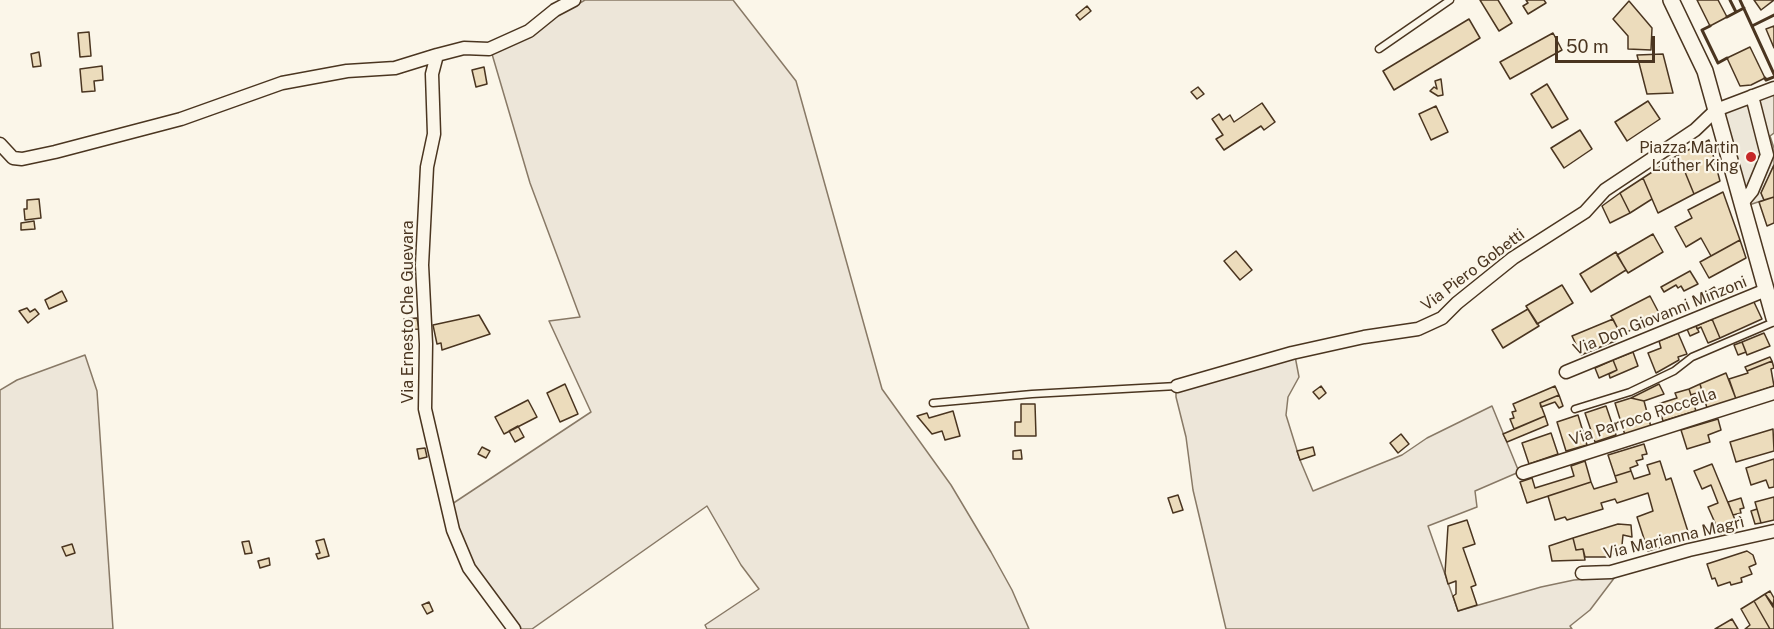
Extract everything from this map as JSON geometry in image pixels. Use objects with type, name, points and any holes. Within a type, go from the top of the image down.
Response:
[{"type":"street","points":[[0,144],[13,158],[22,159],[182,119],[282,83],[347,71],[395,68],[464,48],[489,49],[528,31],[555,10],[574,0]]},
{"type":"street","points":[[1673,1],[1705,70],[1774,320]]},
{"type":"street","name":"Via Ernesto Che Guevara","points":[[437,55],[432,74],[434,134],[427,167],[422,265],[426,344],[424,409],[453,530],[469,568],[514,629]]},
{"type":"street","points":[[1716,110],[1774,88]]},
{"type":"street","points":[[1742,203],[1761,174],[1767,155],[1752,96]]},
{"type":"street","name":"Via Piero Gobetti","points":[[1177,386],[1292,353],[1418,329],[1442,318],[1513,258],[1585,212],[1605,190],[1695,130],[1716,110]]},
{"type":"street","name":"Via Don Giovanni Minzoni","points":[[1566,372],[1766,290]]},
{"type":"street","name":"Via Parroco Roccella","points":[[1523,473],[1774,393]]},
{"type":"street","name":"Via Marianna Magrì","points":[[1582,573],[1611,572],[1689,550],[1774,531]]},
{"type":"lane","points":[[1379,50],[1450,0]]},
{"type":"lane","points":[[1575,409],[1629,392],[1674,371],[1692,357],[1774,320]]},
{"type":"lane","points":[[933,403],[1032,394],[1177,386]]},
{"type":"shaded area","points":[[585,0],[733,0],[796,81],[882,389],[951,485],[1012,590],[1029,629],[707,629],[705,625],[759,589],[741,565],[707,506],[532,629],[519,629],[473,565],[457,529],[452,504],[591,412],[549,321],[580,317],[530,183],[492,54],[529,37],[559,15]]},
{"type":"shaded area","name":"Piazza Martin Luther King","points":[[1774,90],[1774,133],[1770,136],[1774,148],[1774,165],[1761,193],[1764,200],[1743,207],[1716,110]]},
{"type":"shaded area","points":[[85,355],[97,391],[113,629],[0,629],[0,390],[17,380]]},
{"type":"shaded area","points":[[1295,356],[1299,377],[1288,397],[1286,415],[1300,460],[1313,491],[1402,455],[1427,438],[1492,406],[1519,472],[1475,491],[1477,507],[1428,526],[1458,611],[1541,587],[1574,580],[1615,577],[1590,610],[1570,626],[1572,629],[1226,629],[1193,490],[1186,437],[1176,390]]},
{"type":"building","points":[[1480,0],[1498,0],[1512,23],[1499,31]]},
{"type":"building","points":[[1526,0],[1544,0],[1546,3],[1528,14],[1523,6],[1528,3]]},
{"type":"building","points":[[1697,0],[1718,0],[1727,17],[1710,26]]},
{"type":"building","points":[[1754,0],[1774,0],[1761,10]]},
{"type":"building","points":[[1629,1],[1652,28],[1651,50],[1628,49],[1628,36],[1613,19]]},
{"type":"building","points":[[1087,6],[1091,11],[1080,20],[1076,15]]},
{"type":"building","points":[[1469,19],[1480,38],[1394,90],[1383,71]]},
{"type":"building","points":[[1774,26],[1774,48],[1766,29]]},
{"type":"building","points":[[89,32],[91,56],[80,57],[78,33]]},
{"type":"building","points":[[1553,33],[1562,50],[1510,79],[1500,62]]},
{"type":"building","points":[[1750,47],[1765,78],[1751,85],[1740,86],[1727,58]]},
{"type":"building","points":[[39,52],[41,66],[33,67],[31,54]]},
{"type":"building","points":[[1663,54],[1673,93],[1647,94],[1637,55]]},
{"type":"building","points":[[102,66],[103,80],[94,81],[95,91],[82,92],[80,69]]},
{"type":"building","points":[[484,67],[487,84],[476,87],[472,70]]},
{"type":"building","points":[[1441,79],[1443,95],[1438,96],[1430,91],[1434,87],[1437,89],[1435,81]]},
{"type":"building","points":[[1547,84],[1568,119],[1552,128],[1531,94]]},
{"type":"building","points":[[1198,87],[1204,94],[1197,99],[1191,92]]},
{"type":"building","points":[[1648,101],[1660,119],[1627,141],[1615,122]]},
{"type":"building","points":[[1262,103],[1275,122],[1264,130],[1261,126],[1224,150],[1216,139],[1223,135],[1212,119],[1219,114],[1223,120],[1230,115],[1234,122]]},
{"type":"building","points":[[1436,106],[1448,132],[1431,140],[1419,114]]},
{"type":"building","points":[[1580,130],[1592,149],[1564,168],[1551,148]]},
{"type":"building","points":[[1709,140],[1720,181],[1694,194],[1678,155]]},
{"type":"building","points":[[1678,155],[1694,194],[1658,213],[1643,178]]},
{"type":"building","points":[[1774,165],[1774,197],[1764,200],[1761,193]]},
{"type":"building","points":[[1643,178],[1652,199],[1630,213],[1620,193]]},
{"type":"building","points":[[1723,192],[1740,240],[1711,256],[1701,238],[1686,247],[1675,227],[1692,218],[1688,210]]},
{"type":"building","points":[[1620,193],[1630,213],[1610,223],[1602,206]]},
{"type":"building","points":[[1774,197],[1774,223],[1767,226],[1759,202]]},
{"type":"building","points":[[39,199],[41,218],[25,220],[24,209],[27,209],[27,200]]},
{"type":"building","points":[[34,221],[35,229],[21,230],[21,223]]},
{"type":"building","points":[[1653,234],[1663,252],[1628,273],[1617,255]]},
{"type":"building","points":[[1740,240],[1746,258],[1709,278],[1700,262]]},
{"type":"building","points":[[1236,251],[1252,270],[1240,280],[1224,261]]},
{"type":"building","points":[[1616,252],[1626,270],[1591,292],[1580,274]]},
{"type":"building","points":[[1690,271],[1698,284],[1684,291],[1681,286],[1678,288],[1676,285],[1664,292],[1661,287]]},
{"type":"building","points":[[1562,285],[1573,303],[1537,324],[1526,306]]},
{"type":"building","points":[[1714,287],[1718,292],[1712,297],[1708,291]]},
{"type":"building","points":[[62,291],[67,301],[49,309],[45,300]]},
{"type":"building","points":[[1650,296],[1660,315],[1621,335],[1611,316]]},
{"type":"building","points":[[1753,300],[1762,319],[1720,338],[1712,319]]},
{"type":"building","points":[[27,308],[30,312],[35,309],[39,314],[28,323],[19,311]]},
{"type":"building","points":[[1528,309],[1539,326],[1503,348],[1492,330]]},
{"type":"building","points":[[479,315],[490,334],[442,350],[441,343],[437,344],[433,325]]},
{"type":"building","points":[[417,318],[419,329],[405,330],[404,319]]},
{"type":"building","points":[[1613,319],[1621,335],[1614,338],[1615,341],[1581,355],[1572,336]]},
{"type":"building","points":[[1712,319],[1720,338],[1708,343],[1701,327],[1697,329],[1696,326]]},
{"type":"building","points":[[1696,326],[1699,332],[1690,336],[1687,329]]},
{"type":"building","points":[[1678,333],[1687,354],[1678,357],[1679,360],[1656,373],[1648,353],[1661,348],[1659,341]]},
{"type":"building","points":[[1764,333],[1770,346],[1747,355],[1742,342]]},
{"type":"building","points":[[1742,342],[1746,352],[1738,355],[1734,345]]},
{"type":"building","points":[[1633,352],[1638,366],[1610,378],[1609,374],[1617,370],[1613,360]]},
{"type":"building","points":[[1770,357],[1772,361],[1747,371],[1745,367]]},
{"type":"building","points":[[1613,360],[1617,370],[1599,378],[1595,368]]},
{"type":"building","points":[[1772,361],[1774,386],[1736,399],[1729,379],[1748,373],[1747,371]]},
{"type":"building","points":[[1726,373],[1736,399],[1707,408],[1700,384]]},
{"type":"building","points":[[565,384],[578,414],[560,422],[547,393]]},
{"type":"building","points":[[1659,384],[1664,394],[1644,401],[1631,398]]},
{"type":"building","points":[[1700,384],[1702,391],[1691,395],[1689,389]]},
{"type":"building","points":[[1321,386],[1326,393],[1319,399],[1313,392]]},
{"type":"building","points":[[1555,386],[1559,395],[1540,403],[1545,416],[1514,429],[1510,419],[1514,418],[1512,412],[1516,411],[1513,404]]},
{"type":"building","points":[[1689,389],[1696,411],[1663,421],[1658,404],[1677,398],[1675,393]]},
{"type":"building","points":[[1559,395],[1563,406],[1559,408],[1555,402],[1541,407],[1540,403]]},
{"type":"building","points":[[1631,398],[1644,401],[1651,427],[1625,435],[1615,403]]},
{"type":"building","points":[[528,400],[537,417],[504,434],[495,417]]},
{"type":"building","points":[[1021,404],[1035,404],[1036,436],[1015,436],[1015,422],[1021,422]]},
{"type":"building","points":[[1606,406],[1616,435],[1595,442],[1585,413]]},
{"type":"building","points":[[953,411],[960,436],[945,440],[942,431],[932,434],[917,416],[927,413],[929,418]]},
{"type":"building","points":[[1578,415],[1587,445],[1566,451],[1557,422]]},
{"type":"building","points":[[1545,416],[1548,425],[1507,442],[1503,434]]},
{"type":"building","points":[[1718,419],[1721,430],[1708,435],[1710,442],[1687,449],[1681,430]]},
{"type":"building","points":[[518,426],[524,437],[515,442],[509,431]]},
{"type":"building","points":[[1773,429],[1774,451],[1736,462],[1730,442]]},
{"type":"building","points":[[1551,433],[1558,454],[1529,464],[1522,443]]},
{"type":"building","points":[[1401,434],[1409,444],[1398,453],[1390,443]]},
{"type":"building","points":[[1644,444],[1647,454],[1642,455],[1643,459],[1636,461],[1638,465],[1630,468],[1631,471],[1615,476],[1608,455]]},
{"type":"building","points":[[482,447],[490,451],[486,458],[478,454]]},
{"type":"building","points":[[1313,447],[1315,455],[1300,460],[1297,451]]},
{"type":"building","points":[[425,448],[427,457],[419,459],[417,449]]},
{"type":"building","points":[[1021,450],[1022,459],[1013,459],[1013,451]]},
{"type":"building","points":[[1774,459],[1774,487],[1769,488],[1766,480],[1751,485],[1746,468]]},
{"type":"building","points":[[1585,461],[1591,482],[1527,503],[1520,482],[1532,478],[1535,488],[1574,476],[1571,466]]},
{"type":"building","points":[[1660,461],[1666,480],[1671,478],[1690,538],[1648,551],[1637,517],[1653,511],[1648,493],[1617,503],[1615,499],[1601,503],[1603,509],[1567,520],[1565,517],[1555,520],[1548,496],[1591,482],[1594,489],[1617,482],[1615,476],[1631,471],[1634,479],[1650,474],[1647,465]]},
{"type":"building","points":[[1712,464],[1738,527],[1720,534],[1708,507],[1718,503],[1711,485],[1702,489],[1694,471]]},
{"type":"building","points":[[1178,495],[1183,510],[1173,513],[1168,498]]},
{"type":"building","points":[[1774,497],[1774,520],[1761,523],[1755,502]]},
{"type":"building","points":[[1741,498],[1744,508],[1740,509],[1741,513],[1733,515],[1728,502]]},
{"type":"building","points":[[1757,509],[1761,523],[1755,524],[1751,511]]},
{"type":"building","points":[[1467,520],[1475,544],[1463,548],[1476,585],[1471,587],[1477,605],[1458,611],[1453,596],[1456,594],[1456,581],[1448,584],[1445,573],[1448,526]]},
{"type":"building","points":[[1618,524],[1631,525],[1632,537],[1623,535],[1621,555],[1610,553],[1610,557],[1585,557],[1583,549],[1576,550],[1573,538]]},
{"type":"building","points":[[1573,538],[1576,550],[1583,549],[1585,560],[1552,561],[1549,546]]},
{"type":"building","points":[[324,539],[329,556],[318,559],[316,554],[320,553],[316,541]]},
{"type":"building","points":[[249,541],[252,553],[245,554],[242,542]]},
{"type":"building","points":[[72,544],[75,553],[66,556],[62,547]]},
{"type":"building","points":[[1747,551],[1753,555],[1756,564],[1749,567],[1752,574],[1741,578],[1742,582],[1731,585],[1730,582],[1718,586],[1715,578],[1712,579],[1707,564]]},
{"type":"building","points":[[269,558],[270,565],[260,568],[258,561]]},
{"type":"building","points":[[1770,591],[1774,598],[1773,607],[1765,594]]},
{"type":"building","points":[[1765,594],[1774,606],[1774,629],[1770,629],[1754,601]]},
{"type":"building","points":[[1754,601],[1770,629],[1745,629],[1750,625],[1741,609]]},
{"type":"building","points":[[429,602],[433,611],[427,614],[422,605]]},
{"type":"building","points":[[1732,619],[1738,629],[1715,629]]},
{"type":"wall","points":[[1730,0],[1736,12]]},
{"type":"wall","points":[[1740,0],[1774,74]]},
{"type":"wall","points":[[1727,17],[1744,8]]},
{"type":"wall","points":[[1752,26],[1774,15]]},
{"type":"wall","points":[[1710,26],[1702,30],[1718,63],[1727,58]]},
{"type":"wall","points":[[1765,78],[1766,80],[1774,77]]},
{"type":"place","name":"Piazza Martin Luther King","points":[[1751,157]]}]
